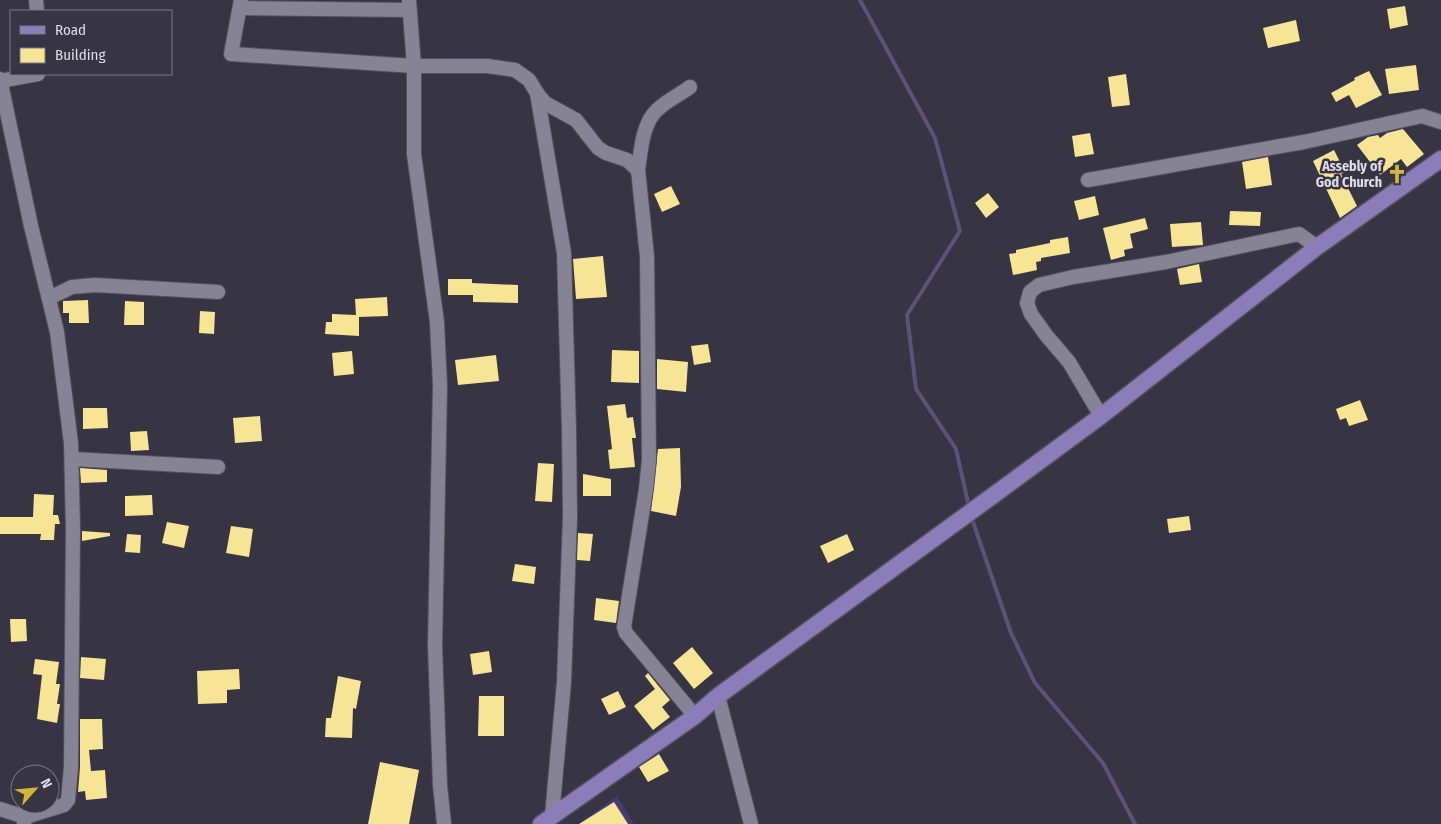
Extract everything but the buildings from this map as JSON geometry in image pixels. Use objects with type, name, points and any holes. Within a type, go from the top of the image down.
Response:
[{"type":"main road","points":[[546,820],[695,716],[718,696],[1101,416],[1317,247],[1441,159]]},
{"type":"street","points":[[444,824],[440,784],[435,646],[440,385],[437,322],[414,154],[414,66],[409,5],[241,4],[231,54],[414,66],[487,66],[515,70],[529,80],[545,103],[576,120],[598,148],[606,153],[627,160],[638,170]]},
{"type":"street","points":[[0,809],[24,821],[64,805],[68,800],[71,757],[73,538],[71,443],[57,332],[31,226],[0,80],[32,75]]},
{"type":"street","points":[[690,88],[657,110],[650,119],[644,132],[638,170],[647,256],[649,460],[624,627],[626,633],[695,716]]},
{"type":"street","points":[[537,93],[564,253],[570,517],[564,682],[546,820]]},
{"type":"street","points":[[1088,180],[1304,142],[1422,116],[1441,122]]},
{"type":"street","points":[[1101,416],[1069,362],[1031,314],[1027,303],[1030,292],[1035,288],[1039,285],[1073,277],[1166,262],[1300,234],[1317,247]]},
{"type":"street","points":[[49,298],[72,287],[95,285],[218,292]]},
{"type":"street","points":[[72,459],[218,467]]},
{"type":"street","points":[[718,696],[751,824]]},
{"type":"shaded area","points":[[617,796],[634,824],[579,824]]},
{"type":"waterway","points":[[860,0],[935,138],[960,231],[907,315],[916,389],[956,449],[969,507]]},
{"type":"waterway","points":[[971,516],[1011,633],[1035,683],[1103,763],[1135,824]]},
{"type":"place","name":"Assebly of God Church","points":[[1397,174]]}]
